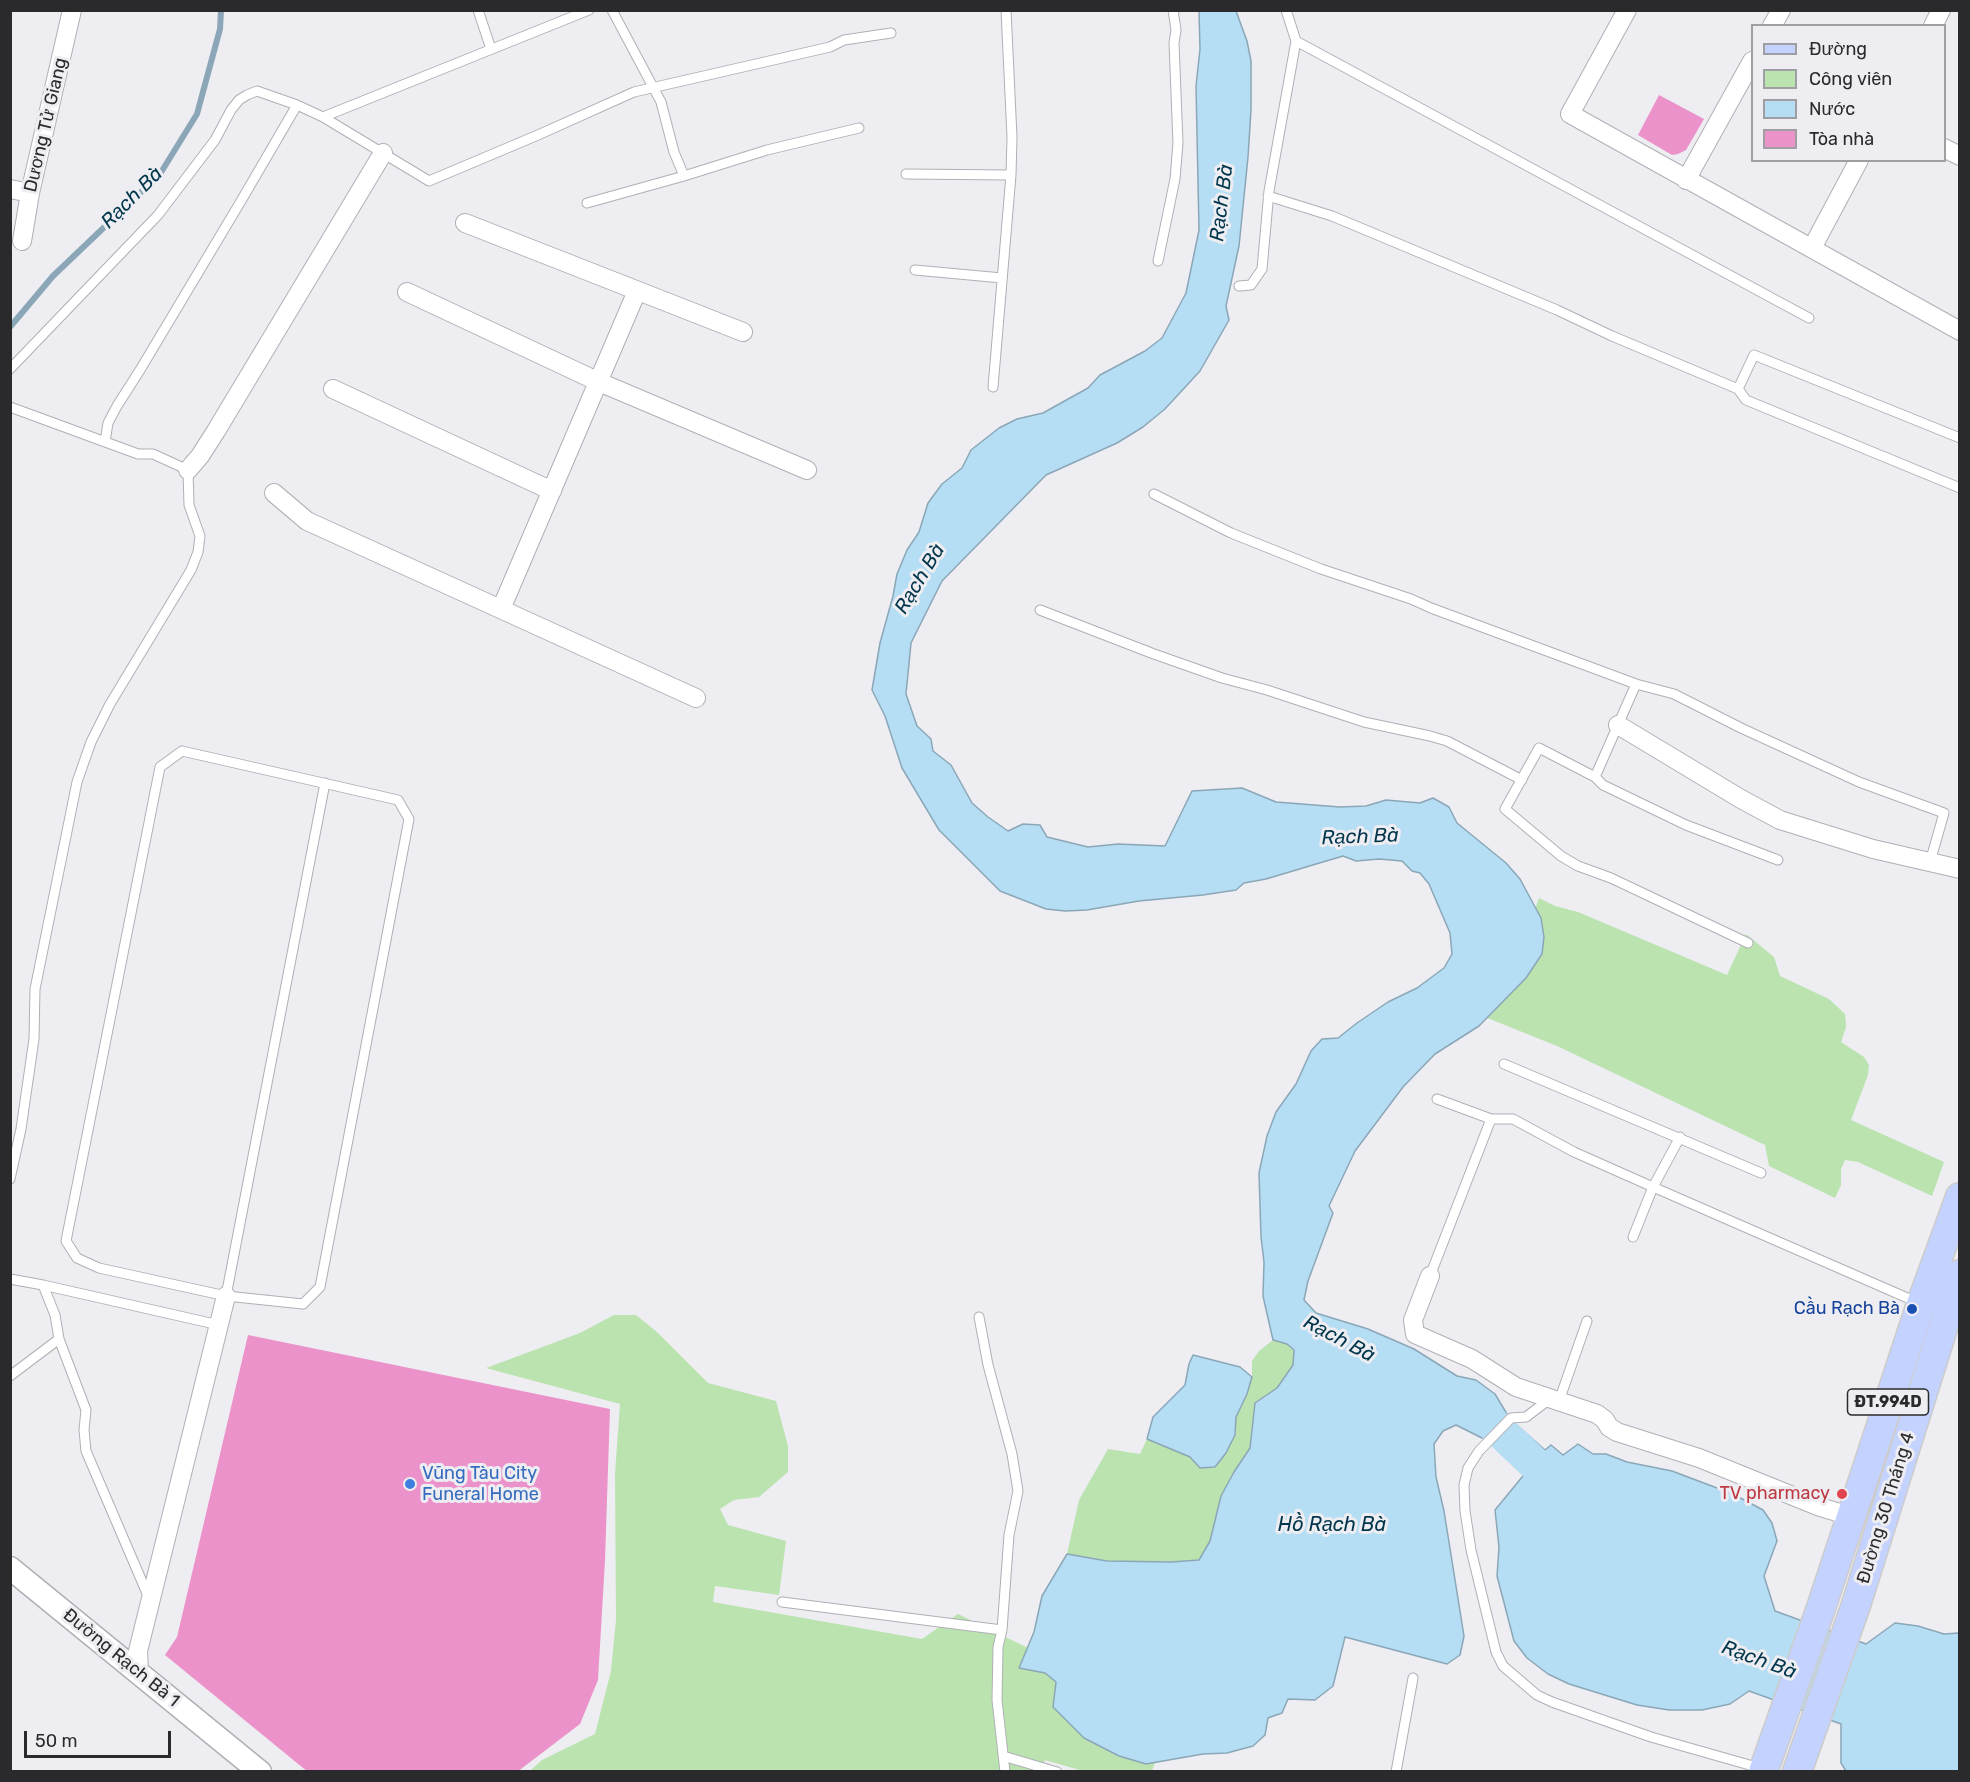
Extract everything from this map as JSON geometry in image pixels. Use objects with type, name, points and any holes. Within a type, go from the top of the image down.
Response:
[{"type":"main road","name":"Đường 30 Tháng 4","points":[[1766,1762],[1821,1608],[1921,1304],[1959,1197]]},
{"type":"main road","name":"Đường 30 Tháng 4","points":[[1800,1764],[1952,1325],[1959,1274]]},
{"type":"street","name":"Dương Tử Giang","points":[[22,241],[30,193],[72,10]]},
{"type":"street","points":[[1627,10],[1570,114],[1959,331]]},
{"type":"street","points":[[1773,24],[1781,10]]},
{"type":"street","points":[[1934,24],[1941,10]]},
{"type":"street","points":[[1686,180],[1751,63]]},
{"type":"street","points":[[188,470],[216,431],[383,153]]},
{"type":"street","points":[[1812,248],[1858,162]]},
{"type":"street","points":[[10,189],[30,193]]},
{"type":"street","points":[[465,224],[743,332]]},
{"type":"street","points":[[501,609],[637,291]]},
{"type":"street","points":[[407,292],[599,382],[807,470]]},
{"type":"street","points":[[333,389],[552,491]]},
{"type":"street","points":[[274,493],[307,521],[696,698]]},
{"type":"street","points":[[1617,725],[1780,820],[1873,849],[1959,870]]},
{"type":"street","points":[[1430,1276],[1413,1320],[1415,1334],[1472,1359],[1516,1387],[1597,1414],[1617,1432],[1699,1458],[1820,1507],[1850,1516]]},
{"type":"street","points":[[139,1673],[138,1651],[226,1296]]},
{"type":"street","points":[[1921,1304],[1952,1325]]},
{"type":"street","name":"Đường Rạch Bà 1","points":[[10,1568],[260,1772]]},
{"type":"lane","points":[[478,10],[491,49]]},
{"type":"lane","points":[[323,117],[589,10]]},
{"type":"lane","points":[[612,10],[661,102],[674,152],[684,176]]},
{"type":"lane","points":[[993,387],[1011,175],[1012,137],[1006,10]]},
{"type":"lane","points":[[1158,261],[1174,179],[1178,143],[1174,63],[1176,30],[1173,10]]},
{"type":"lane","points":[[1239,286],[1251,285],[1262,269],[1269,196],[1296,41],[1286,10]]},
{"type":"lane","points":[[10,369],[158,215],[215,140],[231,110],[239,100],[257,91],[323,117],[429,181],[634,92],[830,47],[844,40],[891,33]]},
{"type":"lane","points":[[1296,41],[1809,318]]},
{"type":"lane","points":[[105,442],[108,423],[117,406],[297,105]]},
{"type":"lane","points":[[587,203],[767,150],[859,128]]},
{"type":"lane","points":[[906,174],[1011,175]]},
{"type":"lane","points":[[1269,196],[1332,216],[1557,310],[1612,336],[1738,389],[1746,400],[1959,488]]},
{"type":"lane","points":[[915,270],[1002,278]]},
{"type":"lane","points":[[1738,389],[1754,355],[1959,438]]},
{"type":"lane","points":[[10,407],[138,454],[153,454],[188,470],[189,505],[200,536],[198,552],[190,570],[110,704],[91,742],[77,782],[34,988],[34,1038],[21,1130],[10,1179]]},
{"type":"lane","points":[[1154,494],[1251,542],[1348,579],[1412,599],[1636,684],[1674,694],[1741,728],[1859,782],[1944,813],[1930,862]]},
{"type":"lane","points":[[1040,610],[1222,678],[1267,690],[1364,722],[1447,741],[1522,780]]},
{"type":"lane","points":[[1595,777],[1636,684]]},
{"type":"lane","points":[[1748,943],[1611,878],[1578,866],[1561,856],[1505,809],[1539,748],[1595,777],[1603,785],[1686,825],[1778,860]]},
{"type":"lane","points":[[182,751],[398,800],[410,819],[320,1287],[303,1304],[226,1296],[99,1268],[77,1258],[66,1241],[160,767],[182,751]]},
{"type":"lane","points":[[226,1296],[325,783]]},
{"type":"lane","points":[[1504,1064],[1761,1173]]},
{"type":"lane","points":[[1437,1099],[1491,1119],[1513,1119],[1574,1152],[1921,1304]]},
{"type":"lane","points":[[1430,1276],[1491,1119]]},
{"type":"lane","points":[[1633,1237],[1653,1187],[1680,1137]]},
{"type":"lane","points":[[10,1279],[219,1325]]},
{"type":"lane","points":[[43,1285],[55,1315],[59,1339],[86,1410],[84,1430],[86,1451],[151,1601]]},
{"type":"lane","points":[[979,1317],[988,1365],[1012,1455],[1018,1491],[1009,1535],[1002,1630],[998,1647],[997,1700],[1005,1772]]},
{"type":"lane","points":[[1587,1321],[1555,1400],[1526,1417],[1511,1418],[1486,1443],[1468,1468],[1464,1485],[1465,1511],[1471,1550],[1496,1652],[1503,1666],[1537,1695],[1570,1710],[1651,1737],[1766,1762]]},
{"type":"lane","points":[[10,1376],[59,1339]]},
{"type":"lane","points":[[782,1602],[1002,1630]]},
{"type":"lane","points":[[1396,1772],[1413,1678]]},
{"type":"lane","points":[[1003,1756],[1057,1772]]},
{"type":"green space","points":[[1539,898],[1555,906],[1578,912],[1727,975],[1746,934],[1774,957],[1780,976],[1829,999],[1845,1014],[1846,1027],[1841,1042],[1864,1057],[1869,1065],[1868,1075],[1851,1120],[1944,1162],[1932,1196],[1858,1162],[1845,1160],[1841,1169],[1841,1185],[1835,1198],[1769,1166],[1765,1145],[1557,1046],[1470,1011],[1524,939]]},
{"type":"green space","points":[[614,1315],[636,1315],[657,1332],[708,1383],[776,1401],[788,1446],[788,1472],[759,1497],[734,1500],[720,1509],[728,1525],[786,1541],[779,1595],[715,1586],[713,1602],[922,1639],[958,1614],[1028,1648],[1019,1668],[1045,1673],[1057,1682],[1146,1764],[1155,1762],[1152,1771],[1083,1771],[1045,1760],[1041,1772],[530,1771],[542,1760],[595,1734],[611,1671],[616,1620],[615,1474],[620,1404],[486,1368],[580,1333]]},
{"type":"green space","points":[[1273,1340],[1287,1344],[1294,1350],[1293,1365],[1277,1388],[1255,1403],[1250,1448],[1221,1496],[1210,1541],[1198,1560],[1107,1561],[1067,1554],[1079,1500],[1108,1449],[1140,1454],[1147,1439],[1190,1457],[1200,1468],[1235,1435],[1236,1417],[1252,1377],[1252,1361],[1259,1351]]},
{"type":"water","name":"Hồ Rạch Bà","points":[[1199,11],[1236,11],[1247,41],[1251,61],[1248,157],[1239,246],[1226,306],[1229,320],[1200,371],[1165,409],[1143,427],[1117,443],[1046,475],[942,581],[911,643],[906,694],[917,726],[931,739],[933,751],[951,765],[972,803],[988,817],[1008,831],[1023,824],[1040,825],[1047,837],[1088,847],[1118,844],[1165,846],[1192,791],[1242,788],[1276,802],[1340,807],[1366,806],[1386,800],[1420,803],[1433,798],[1449,807],[1457,823],[1506,863],[1520,879],[1541,918],[1544,937],[1542,954],[1526,978],[1479,1026],[1435,1054],[1403,1087],[1355,1151],[1329,1206],[1333,1213],[1308,1281],[1304,1300],[1316,1313],[1368,1329],[1414,1349],[1457,1376],[1476,1380],[1495,1394],[1507,1414],[1482,1438],[1456,1425],[1443,1431],[1434,1444],[1436,1477],[1444,1511],[1464,1636],[1460,1655],[1447,1664],[1345,1637],[1333,1686],[1315,1700],[1288,1699],[1282,1713],[1268,1718],[1265,1735],[1253,1746],[1227,1753],[1203,1754],[1146,1764],[1119,1756],[1084,1738],[1053,1707],[1056,1682],[1045,1673],[1019,1668],[1034,1632],[1042,1596],[1067,1554],[1107,1561],[1199,1560],[1210,1541],[1221,1496],[1250,1448],[1255,1403],[1277,1388],[1293,1365],[1294,1350],[1287,1344],[1273,1340],[1263,1296],[1264,1262],[1259,1173],[1267,1136],[1276,1112],[1296,1084],[1311,1051],[1322,1039],[1338,1038],[1388,1002],[1417,988],[1444,968],[1452,954],[1450,933],[1429,884],[1420,873],[1412,871],[1402,861],[1379,859],[1356,861],[1343,856],[1266,879],[1244,883],[1236,890],[1139,901],[1087,910],[1046,909],[1000,891],[939,830],[902,768],[885,716],[872,690],[880,643],[897,574],[907,550],[919,532],[928,503],[942,484],[962,468],[971,450],[999,428],[1017,419],[1043,413],[1088,388],[1100,375],[1145,351],[1162,338],[1186,293],[1199,230],[1196,86],[1200,49]]},
{"type":"water","points":[[1193,1355],[1240,1367],[1252,1377],[1236,1417],[1235,1435],[1226,1453],[1215,1467],[1200,1468],[1190,1457],[1147,1439],[1153,1417],[1185,1385]]},
{"type":"water","points":[[1519,1427],[1545,1450],[1551,1445],[1563,1455],[1578,1444],[1593,1454],[1606,1454],[1627,1462],[1672,1471],[1733,1494],[1763,1510],[1772,1523],[1777,1541],[1764,1576],[1775,1611],[1866,1644],[1895,1623],[1918,1626],[1944,1634],[1959,1633],[1959,1771],[1846,1771],[1841,1763],[1841,1724],[1749,1691],[1730,1704],[1702,1710],[1669,1710],[1637,1705],[1569,1684],[1548,1674],[1527,1658],[1514,1641],[1497,1576],[1499,1547],[1495,1510],[1527,1471],[1501,1446]]},
{"type":"building","points":[[1659,95],[1704,119],[1686,150],[1678,154],[1672,155],[1638,135]]},
{"type":"building","name":"Vũng Tàu City Funeral Home","points":[[248,1335],[610,1409],[598,1680],[580,1724],[517,1772],[308,1772],[165,1655],[177,1637]]},
{"type":"waterway","name":"Rạch Bà","points":[[10,327],[53,276],[160,174],[197,114],[220,29],[221,10]]},
{"type":"waterway","name":"Rạch Bà","points":[[1457,1397],[1473,1405],[1541,1470]]},
{"type":"place","name":"Cầu Rạch Bà","points":[[1912,1309]]},
{"type":"place","name":"Vũng Tàu City Funeral Home","points":[[410,1484]]},
{"type":"place","name":"TV pharmacy","points":[[1842,1494]]}]
